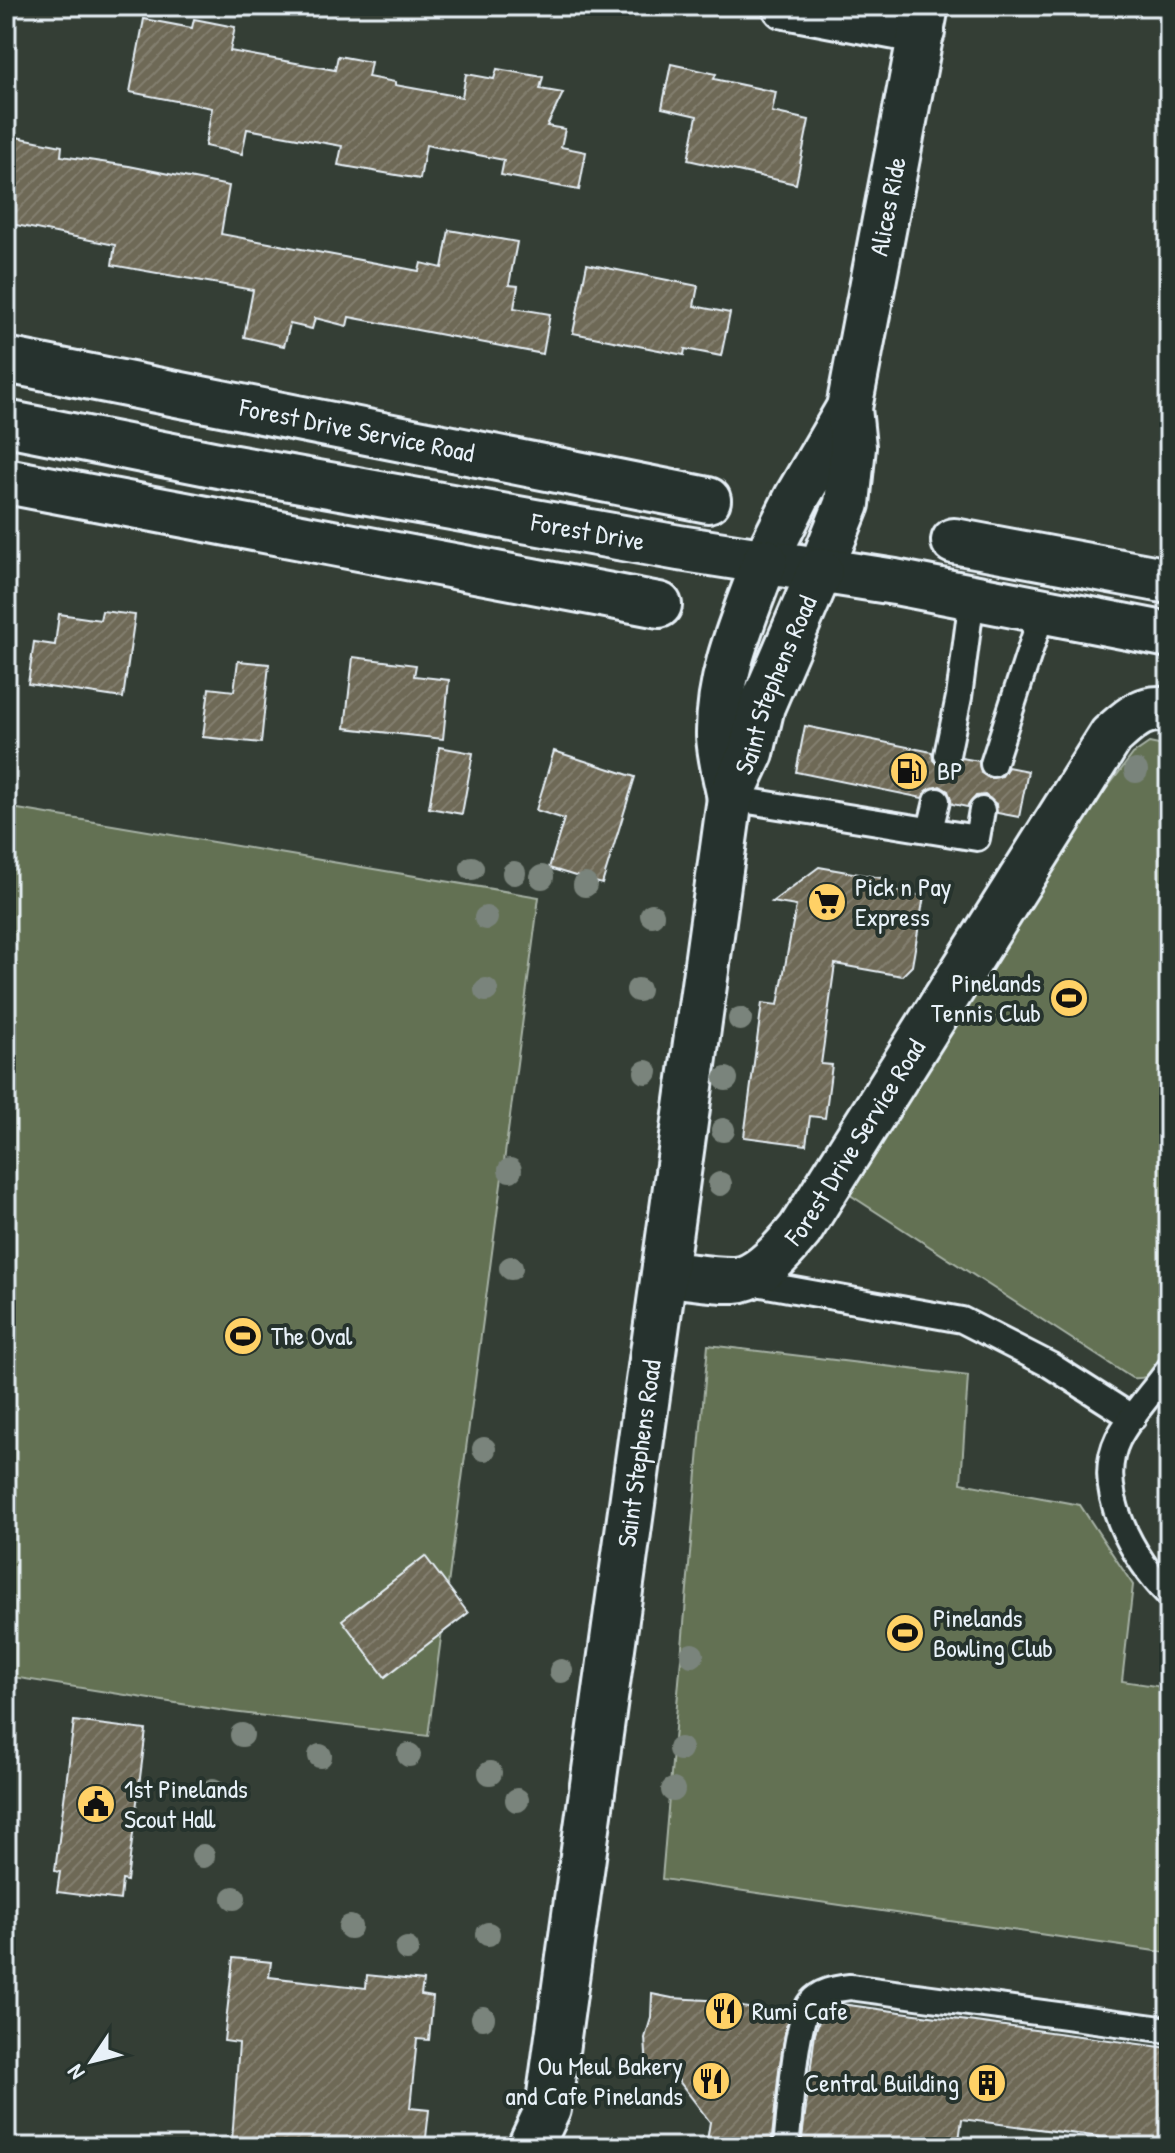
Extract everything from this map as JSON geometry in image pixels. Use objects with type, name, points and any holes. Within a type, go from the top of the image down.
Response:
[{"type":"street","points":[[785,6],[924,19]]},
{"type":"street","name":"Alices Ride","points":[[820,571],[847,504],[853,447],[849,408],[924,19]]},
{"type":"street","name":"Forest Drive Service Road","points":[[6,360],[708,500]]},
{"type":"street","name":"Alices Ride","points":[[765,561],[805,483],[849,408]]},
{"type":"street","name":"Forest Drive","points":[[6,423],[218,465],[972,597],[1169,635]]},
{"type":"street","points":[[6,481],[659,605]]},
{"type":"street","points":[[954,541],[1169,581]]},
{"type":"street","name":"Saint Stephens Road","points":[[730,798],[719,738],[721,694],[731,653],[765,561]]},
{"type":"street","name":"Saint Stephens Road","points":[[545,2134],[730,798],[751,753],[762,706],[820,571]]},
{"type":"street","name":"Forest Drive Service Road","points":[[738,1280],[781,1253],[800,1230],[1111,736],[1136,713],[1154,707],[1169,710]]},
{"type":"street","points":[[665,1274],[738,1280]]},
{"type":"lane","points":[[947,755],[959,697],[972,597]]},
{"type":"lane","points":[[993,764],[1043,610]]},
{"type":"lane","points":[[730,798],[977,838],[982,810]]},
{"type":"lane","points":[[930,830],[937,801]]},
{"type":"lane","points":[[738,1280],[962,1320],[1050,1365],[1133,1418]]},
{"type":"lane","points":[[1169,1369],[1117,1441],[1111,1470],[1115,1506],[1138,1559],[1169,1595]]},
{"type":"lane","points":[[786,2147],[800,2026],[809,2004],[827,1990],[850,1987],[1169,2030]]},
{"type":"green space","name":"Pinelands Tennis Club","points":[[1149,743],[1169,747],[1169,1353],[1154,1372],[1145,1377],[1132,1378],[844,1191],[1095,804],[1133,754]]},
{"type":"green space","name":"The Oval","points":[[6,807],[539,897],[428,1736],[232,1712],[6,1676]]},
{"type":"green space","name":"Pinelands Bowling Club","points":[[708,1345],[968,1376],[961,1483],[1080,1505],[1133,1585],[1122,1681],[1169,1688],[1169,1953],[662,1879]]},
{"type":"building","points":[[144,19],[192,28],[194,19],[235,27],[230,51],[335,70],[338,56],[371,62],[368,77],[462,97],[466,74],[494,79],[497,69],[543,77],[540,89],[563,93],[547,126],[565,129],[561,147],[586,152],[579,190],[501,175],[504,160],[426,145],[420,179],[338,165],[342,146],[247,129],[242,154],[205,146],[212,108],[130,92]]},
{"type":"building","points":[[671,64],[716,74],[714,79],[776,92],[772,112],[809,120],[796,184],[688,160],[697,116],[662,108]]},
{"type":"building","points":[[6,135],[62,146],[61,156],[229,186],[221,234],[419,271],[421,263],[442,268],[449,230],[517,242],[509,285],[518,286],[514,308],[550,314],[543,354],[349,317],[347,326],[315,318],[312,329],[290,324],[284,346],[244,337],[253,290],[112,265],[115,245],[6,223]]},
{"type":"building","points":[[587,264],[698,286],[694,306],[730,313],[721,356],[685,349],[684,355],[573,333]]},
{"type":"building","points":[[102,611],[135,615],[123,698],[28,684],[34,642],[55,645],[59,614],[100,620]]},
{"type":"building","points":[[353,657],[416,665],[414,676],[449,680],[443,739],[345,728]]},
{"type":"building","points":[[238,661],[269,664],[261,743],[203,737],[209,688],[234,691]]},
{"type":"building","points":[[805,726],[932,752],[933,760],[943,769],[952,769],[962,758],[979,761],[981,773],[989,778],[1002,776],[1008,767],[1028,771],[1019,817],[997,813],[996,804],[985,795],[976,796],[967,807],[952,804],[948,791],[940,786],[927,790],[922,798],[796,772]]},
{"type":"building","points":[[439,747],[473,753],[462,814],[429,808]]},
{"type":"building","points":[[554,751],[635,777],[602,884],[549,868],[564,819],[536,810]]},
{"type":"building","points":[[819,867],[887,879],[885,889],[924,896],[912,966],[902,976],[835,964],[821,1064],[832,1065],[825,1118],[810,1116],[806,1145],[744,1137],[762,1003],[778,1005],[796,906],[772,902]]},
{"type":"building","points":[[425,1556],[468,1613],[385,1677],[342,1620]]},
{"type":"building","points":[[74,1721],[146,1730],[127,1881],[122,1880],[120,1900],[57,1892],[60,1872],[55,1871]]},
{"type":"building","points":[[233,1958],[271,1962],[269,1977],[366,1988],[367,1975],[423,1981],[421,1995],[433,1997],[429,2040],[417,2039],[410,2108],[429,2110],[425,2147],[242,2147],[242,2141],[232,2141],[239,2043],[224,2041]]},
{"type":"building","points":[[652,1994],[707,2000],[788,2016],[771,2147],[706,2147],[710,2122],[672,2072],[647,2069],[645,2038],[651,2018]]},
{"type":"building","name":"Central Building","points":[[841,2004],[1169,2048],[1169,2146],[962,2119],[958,2147],[801,2147],[815,2033],[822,2012]]},
{"type":"place","name":"BP","points":[[909,771]]},
{"type":"place","name":"Pick n Pay Express","points":[[827,902]]},
{"type":"place","name":"Pinelands Tennis Club","points":[[1069,998]]},
{"type":"place","name":"The Oval","points":[[243,1336]]},
{"type":"place","name":"Pinelands Bowling Club","points":[[905,1633]]},
{"type":"place","name":"1st Pinelands Scout Hall","points":[[96,1804]]},
{"type":"place","name":"Rumi Cafe","points":[[724,2011]]},
{"type":"place","name":"Ou Meul Bakery and Cafe Pinelands","points":[[711,2081]]},
{"type":"place","name":"Central Building","points":[[987,2083]]}]
